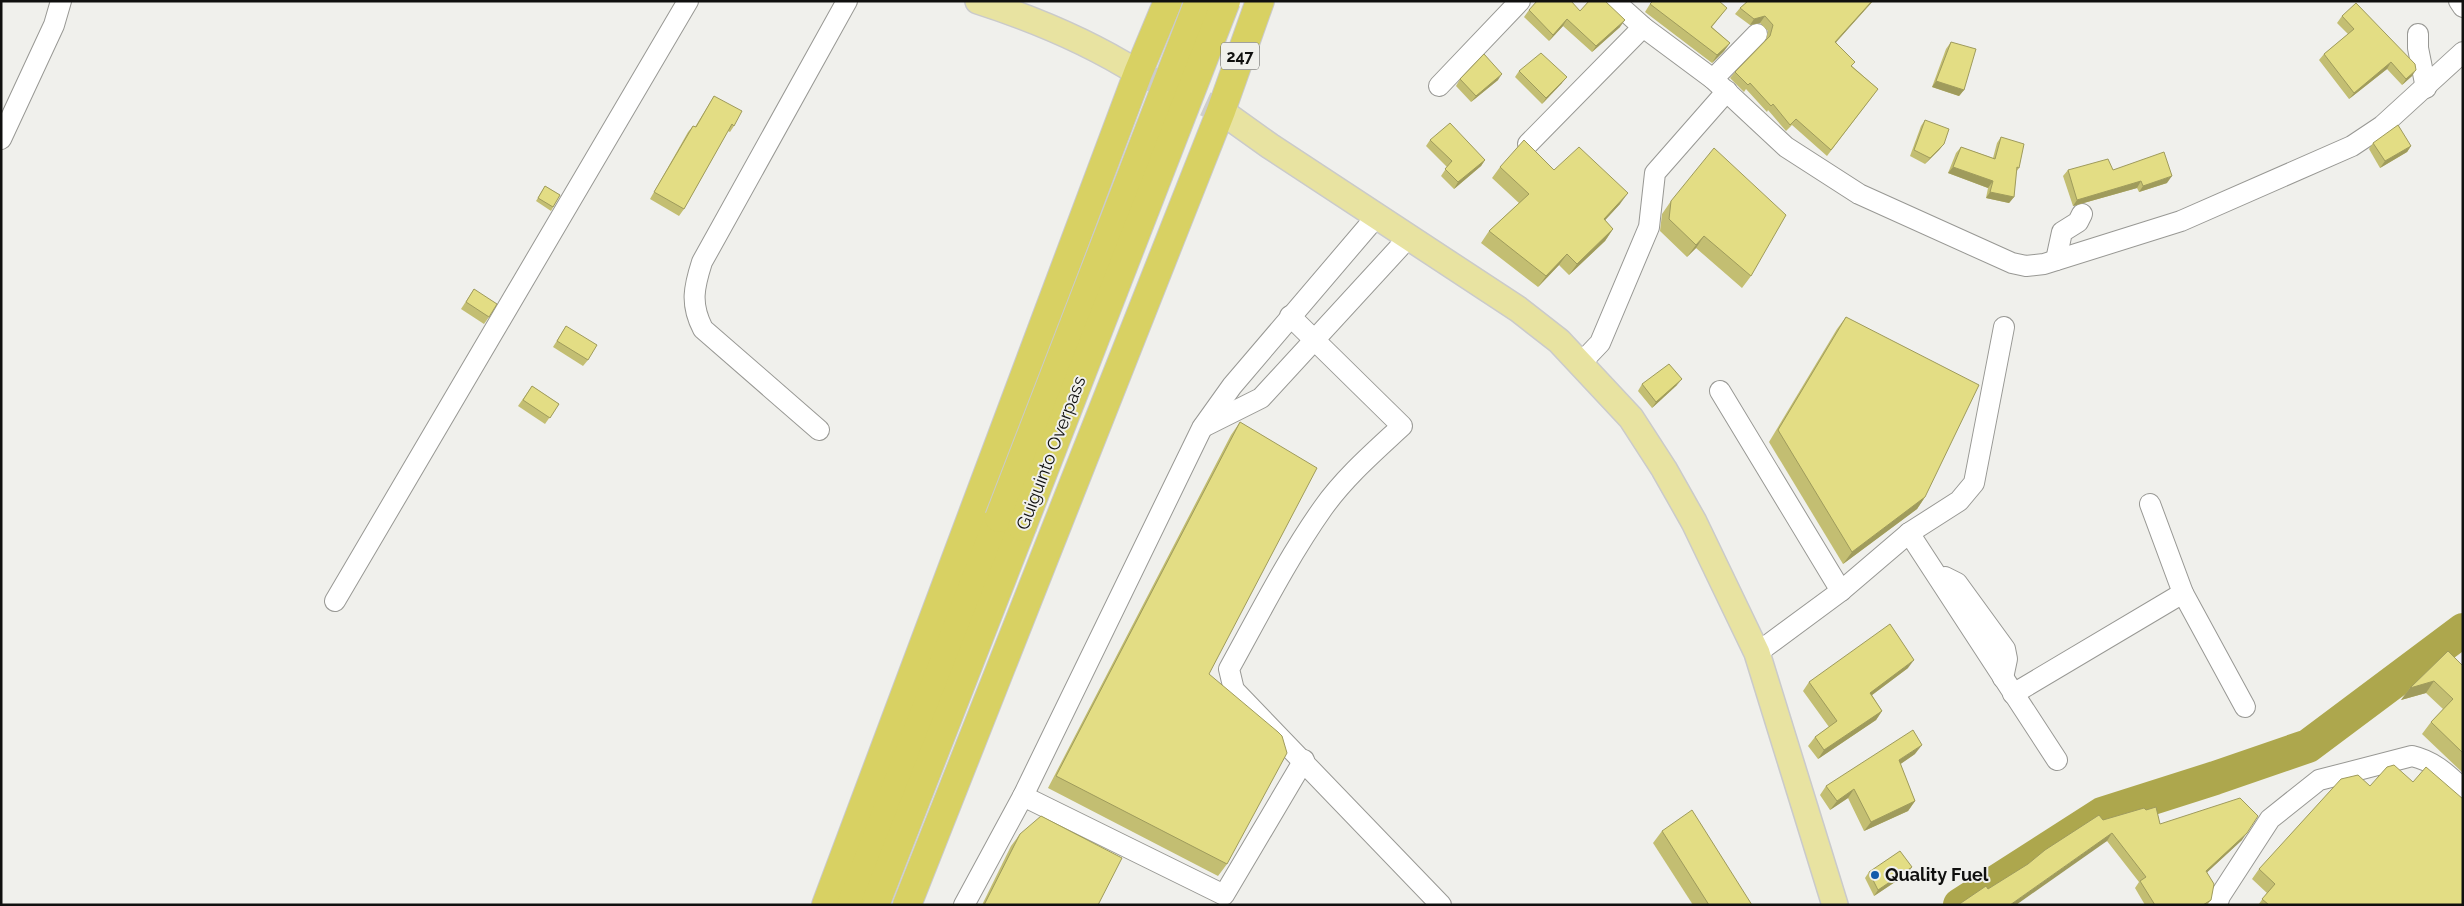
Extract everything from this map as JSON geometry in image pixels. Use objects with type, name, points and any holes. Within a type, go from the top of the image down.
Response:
[{"type":"highway","points":[[826,905],[1138,73],[1168,1]]},
{"type":"highway","name":"Guiguinto Overpass","points":[[875,905],[1010,523],[1199,1]]},
{"type":"highway","name":"Guiguinto Overpass","points":[[851,905],[1226,1]]},
{"type":"highway","name":"247","points":[[1221,111],[1260,1]]},
{"type":"highway","points":[[907,905],[1221,111]]},
{"type":"main road","points":[[978,1],[1014,13],[1108,54],[1138,73]]},
{"type":"main road","points":[[1221,111],[1376,217],[1518,309],[1559,341],[1631,418],[1664,468],[1694,522],[1757,653],[1835,905]]},
{"type":"street","points":[[1,139],[54,25],[61,1]]},
{"type":"street","points":[[334,601],[688,1]]},
{"type":"street","points":[[819,430],[704,329],[696,315],[694,288],[702,262],[847,1]]},
{"type":"street","points":[[1439,86],[1520,1]]},
{"type":"street","points":[[1614,1],[1643,27],[1720,85],[1786,147],[1859,194],[2012,263],[2035,265],[2181,221],[2352,146],[2382,126],[2426,88],[2463,52]]},
{"type":"street","points":[[2459,1],[2463,7]]},
{"type":"street","points":[[1528,144],[1643,27]]},
{"type":"street","points":[[1581,364],[1600,343],[1649,227],[1655,174],[1757,34]]},
{"type":"street","points":[[2418,34],[2418,48],[2426,88]]},
{"type":"street","points":[[2056,260],[2062,232],[2078,222],[2082,214]]},
{"type":"street","points":[[964,905],[1023,796],[1202,428],[1232,386],[1376,217]]},
{"type":"street","points":[[1202,428],[1261,398],[1408,237]]},
{"type":"street","points":[[1290,316],[1402,426],[1357,468],[1324,507],[1281,575],[1229,669],[1234,690],[1304,760],[1441,905]]},
{"type":"street","points":[[1757,653],[1841,591],[1908,533],[1958,501],[1974,483],[2004,327]]},
{"type":"street","points":[[1720,391],[1841,591]]},
{"type":"street","points":[[2150,504],[2184,592],[2245,707]]},
{"type":"street","points":[[1908,533],[2057,760]]},
{"type":"street","points":[[2008,686],[2184,592]]},
{"type":"street","points":[[2217,905],[2220,896],[2270,820],[2319,780],[2412,756],[2425,759],[2437,766],[2463,789]]},
{"type":"street","points":[[1023,796],[1224,895],[1304,760]]},
{"type":"building","points":[[1537,1],[1571,1],[1580,11],[1589,1],[1605,1],[1625,20],[1596,46],[1567,19],[1553,35],[1529,10]]},
{"type":"building","points":[[1653,1],[1719,1],[1727,8],[1711,27],[1730,43],[1717,55],[1650,4]]},
{"type":"building","points":[[1748,1],[1872,1],[1835,42],[1855,62],[1851,66],[1878,89],[1831,150],[1796,119],[1790,125],[1773,104],[1771,106],[1750,83],[1748,85],[1735,72],[1770,36],[1773,25],[1765,16],[1754,19],[1740,8]]},
{"type":"building","points":[[2356,3],[2415,64],[2416,70],[2406,79],[2391,62],[2354,93],[2324,54],[2354,29],[2342,16]]},
{"type":"building","points":[[1951,42],[1976,49],[1964,90],[1936,81]]},
{"type":"building","points":[[1541,53],[1567,77],[1546,98],[1519,71]]},
{"type":"building","points":[[1484,54],[1502,74],[1476,96],[1460,79]]},
{"type":"building","points":[[714,96],[742,111],[734,126],[732,124],[684,209],[654,192],[693,126],[696,127]]},
{"type":"building","points":[[1925,120],[1949,129],[1944,144],[1930,158],[1914,150]]},
{"type":"building","points":[[1450,123],[1485,160],[1458,182],[1445,169],[1452,161],[1430,140]]},
{"type":"building","points":[[2398,125],[2411,146],[2385,161],[2373,143]]},
{"type":"building","points":[[2001,137],[2024,144],[2019,168],[2017,167],[2014,197],[1990,192],[1993,181],[1953,167],[1961,147],[1995,159]]},
{"type":"building","points":[[1524,140],[1554,170],[1579,147],[1628,193],[1604,219],[1613,229],[1577,264],[1567,254],[1546,276],[1489,231],[1529,194],[1500,167]]},
{"type":"building","points":[[1714,148],[1786,215],[1751,276],[1704,236],[1696,245],[1669,219],[1671,201]]},
{"type":"building","points":[[2164,152],[2172,176],[2143,186],[2141,181],[2077,200],[2068,170],[2108,159],[2113,170]]},
{"type":"building","points":[[545,186],[560,195],[553,207],[538,198]]},
{"type":"building","points":[[474,289],[497,304],[489,317],[466,302]]},
{"type":"building","points":[[1846,317],[1979,385],[1925,497],[1852,552],[1778,430]]},
{"type":"building","points":[[566,326],[597,345],[588,360],[557,341]]},
{"type":"building","points":[[1669,364],[1682,379],[1656,402],[1642,384]]},
{"type":"building","points":[[532,386],[559,404],[550,418],[523,400]]},
{"type":"building","points":[[1240,422],[1317,468],[1209,674],[1282,736],[1287,753],[1227,864],[1056,776]]},
{"type":"building","points":[[1890,624],[1914,660],[1870,693],[1882,711],[1824,750],[1815,737],[1837,721],[1809,682]]},
{"type":"building","points":[[2448,651],[2463,666],[2463,753],[2431,722],[2453,699],[2434,681],[2410,688]]},
{"type":"building","points":[[1913,730],[1922,745],[1899,760],[1915,801],[1871,822],[1854,789],[1837,801],[1826,786]]},
{"type":"building","points":[[2394,765],[2413,782],[2426,767],[2463,799],[2463,905],[2269,905],[2262,899],[2275,884],[2259,869],[2341,779],[2358,775],[2370,786],[2387,767]]},
{"type":"building","points":[[2240,798],[2258,816],[2247,833],[2206,871],[2214,884],[2211,900],[2203,905],[2155,905],[2140,881],[2146,877],[2112,833],[2010,905],[1958,905],[1986,886],[1988,889],[2028,864],[2045,850],[2099,815],[2103,820],[2144,808],[2146,810],[2156,807],[2160,824]]},
{"type":"building","points":[[1692,810],[1752,905],[1709,905],[1662,831]]},
{"type":"building","points":[[1041,816],[1122,858],[1098,905],[984,905],[1020,834]]},
{"type":"building","points":[[1900,851],[1912,867],[1878,890],[1869,872]]},
{"type":"waterway","points":[[1960,905],[2102,814],[2308,746],[2463,630]]},
{"type":"tunnel","points":[[1138,73],[1221,111]]},
{"type":"place","name":"Quality Fuel","points":[[1875,875]]}]
